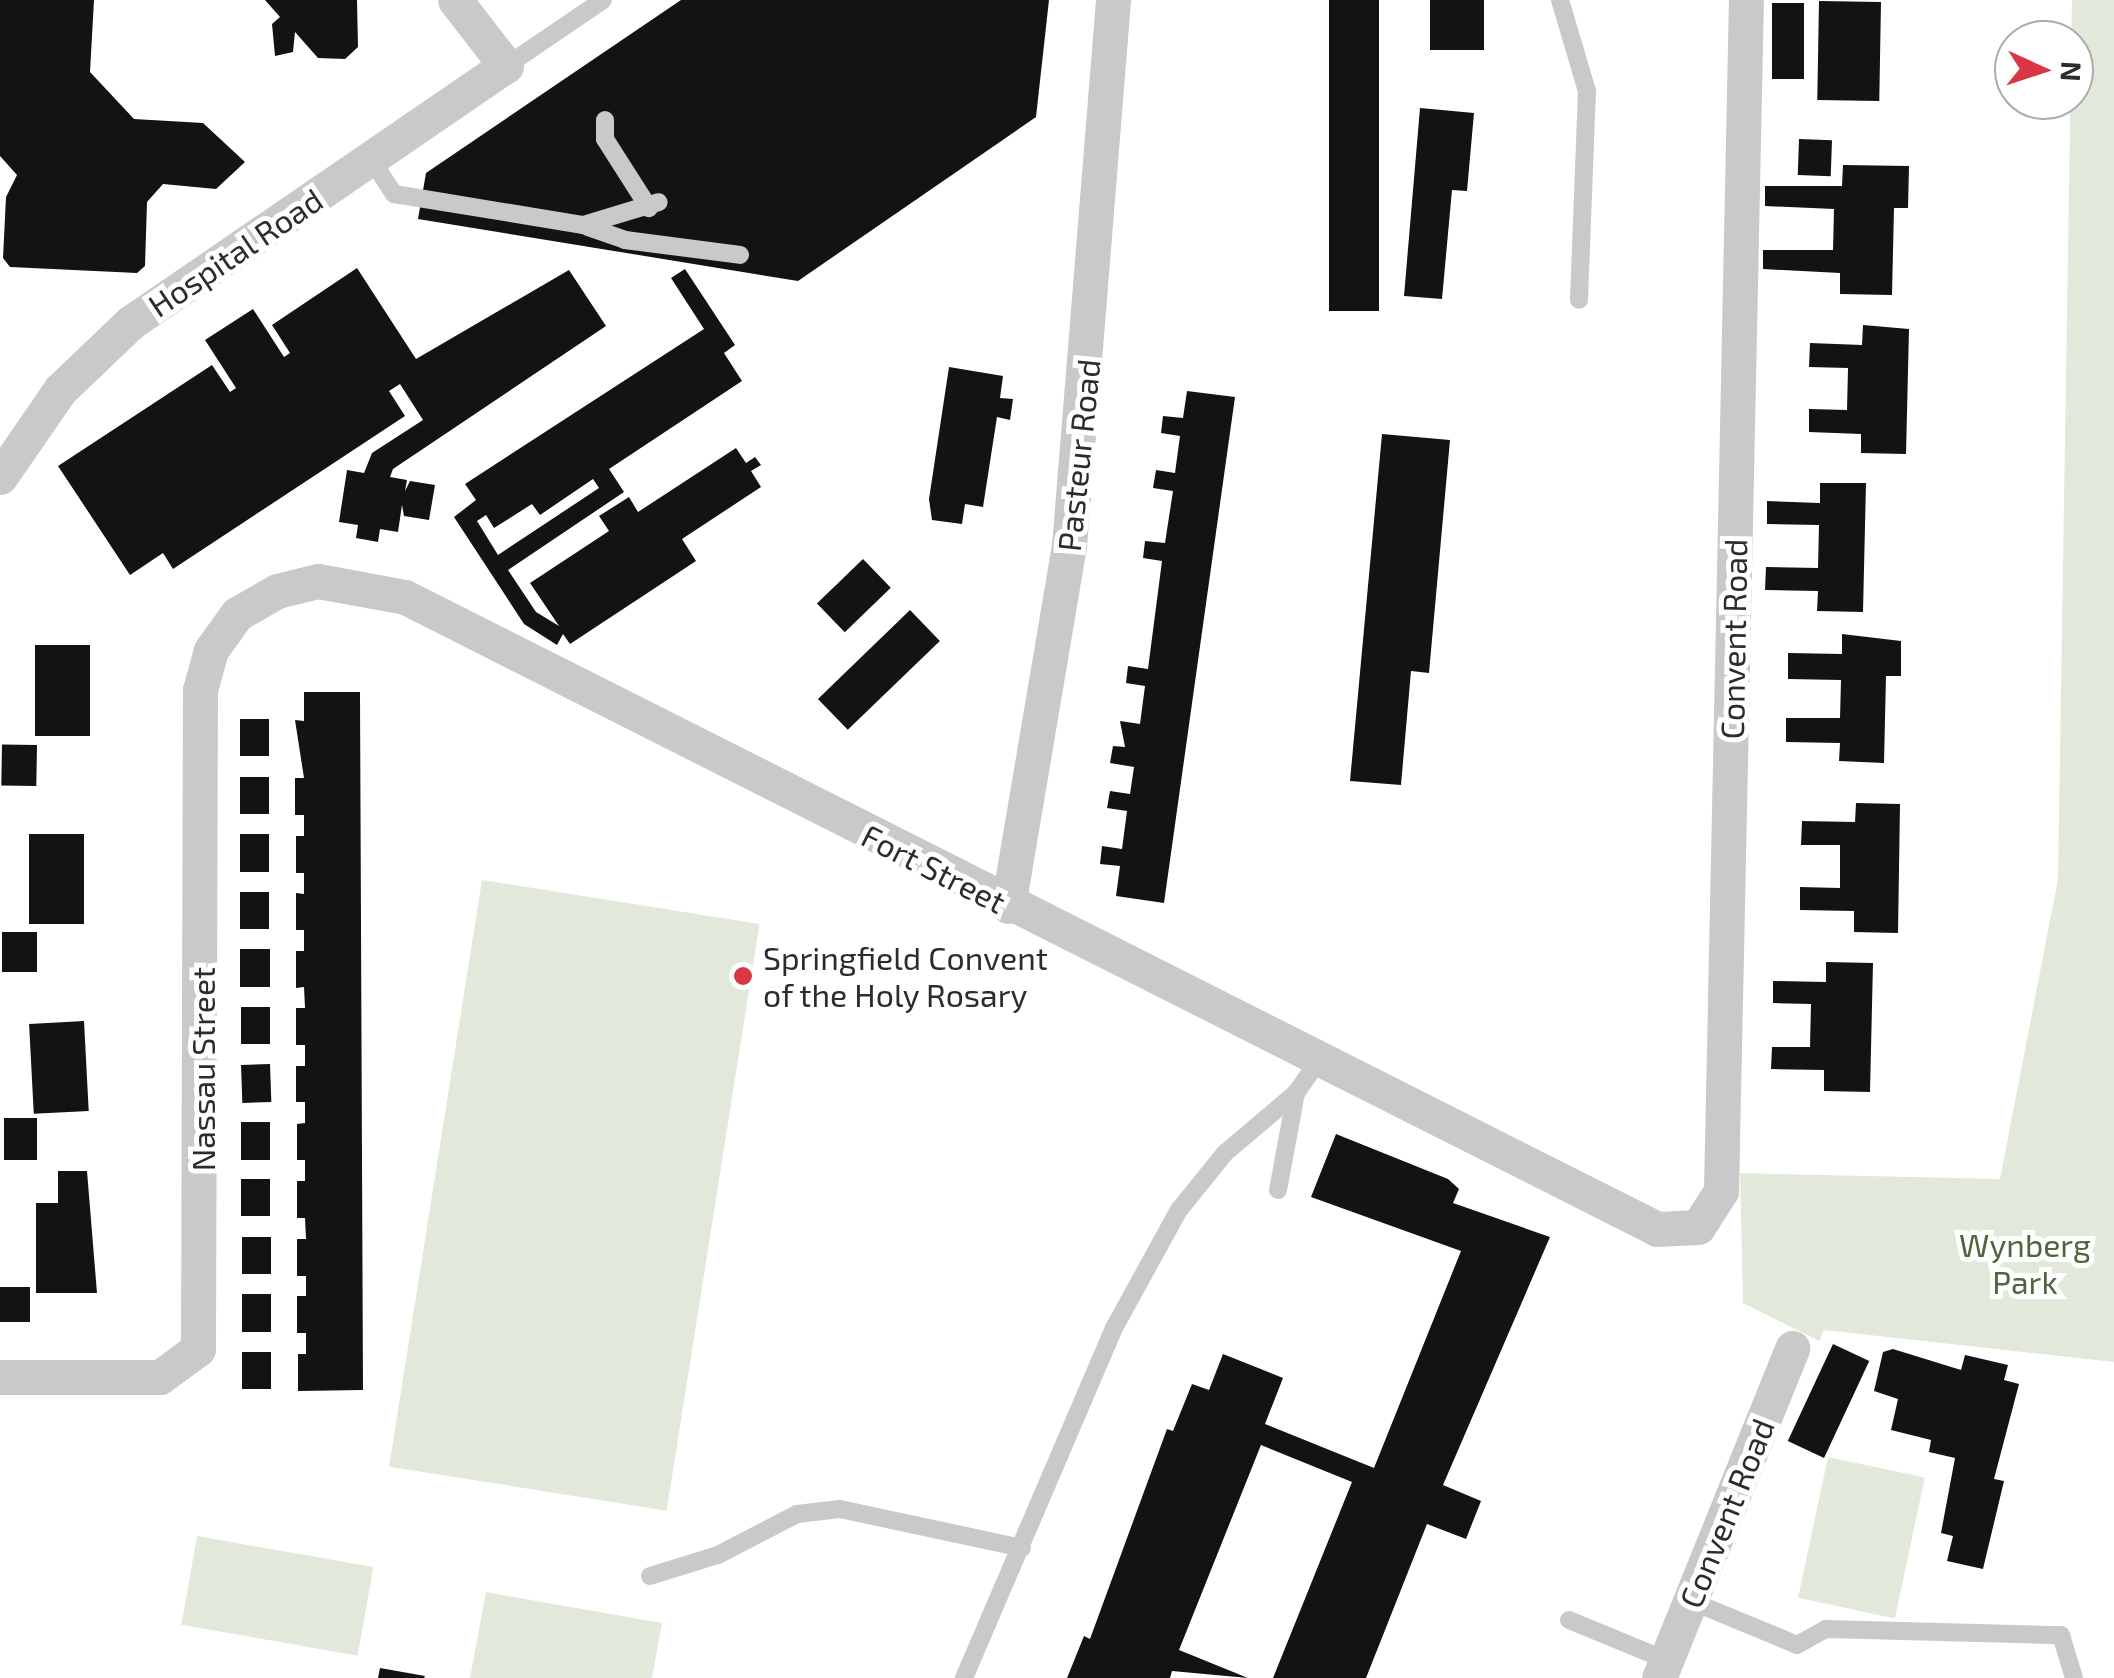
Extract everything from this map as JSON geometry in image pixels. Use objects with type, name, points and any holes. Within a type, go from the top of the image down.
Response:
[{"type":"street","points":[[455,0],[506,66]]},
{"type":"street","name":"Pasteur Road","points":[[1008,906],[1069,546],[1113,0]]},
{"type":"street","name":"Convent Road","points":[[1657,1229],[1698,1227],[1721,1191],[1746,0]]},
{"type":"street","name":"Hospital Road","points":[[0,476],[92,355],[506,66]]},
{"type":"street","name":"Fort Street","points":[[257,599],[318,582],[404,597],[1008,906],[1657,1229]]},
{"type":"street","name":"Nassau Street","points":[[0,1377],[160,1377],[188,1362],[204,1333],[200,690],[221,632],[257,599]]},
{"type":"street","name":"Convent Road","points":[[1662,1669],[1792,1348]]},
{"type":"lane","points":[[506,66],[581,8],[604,0]]},
{"type":"lane","points":[[1560,0],[1587,91],[1579,300]]},
{"type":"lane","points":[[584,225],[654,205],[605,140],[605,120]]},
{"type":"lane","points":[[370,159],[394,194],[584,225],[626,240],[740,255]]},
{"type":"lane","points":[[964,1678],[1114,1328],[1179,1210],[1225,1153],[1296,1094],[1318,1060]]},
{"type":"lane","points":[[1278,1190],[1296,1094]]},
{"type":"lane","points":[[650,1576],[718,1554],[797,1514],[840,1509],[1022,1548]]},
{"type":"lane","points":[[1691,1601],[1798,1644],[1826,1629],[2061,1635],[2074,1678]]},
{"type":"lane","points":[[1569,1620],[1662,1669]]},
{"type":"green space","name":"Wynberg Park","points":[[2072,0],[2114,0],[2114,1362],[1824,1330],[1819,1341],[1743,1303],[1740,1173],[2000,1179],[2058,879],[2070,120],[2094,120],[2094,20],[2072,20]]},
{"type":"green space","points":[[482,880],[760,924],[667,1511],[389,1467]]},
{"type":"green space","points":[[1828,1457],[1925,1478],[1895,1618],[1798,1598]]},
{"type":"green space","points":[[197,1536],[373,1567],[358,1656],[181,1625]]},
{"type":"green space","points":[[486,1592],[662,1623],[652,1678],[470,1678]]},
{"type":"building","points":[[0,0],[94,0],[90,72],[134,119],[203,123],[245,162],[216,189],[163,184],[147,202],[145,266],[137,273],[10,267],[3,258],[6,197],[17,175],[0,156]]},
{"type":"building","points":[[265,0],[357,0],[358,47],[345,59],[318,58],[295,32],[293,52],[275,56],[272,24],[280,17]]},
{"type":"building","points":[[681,0],[1049,0],[1036,117],[798,281],[418,219],[426,173]]},
{"type":"building","points":[[1329,0],[1379,0],[1379,311],[1329,311]]},
{"type":"building","points":[[1430,0],[1484,0],[1484,50],[1430,50]]},
{"type":"building","points":[[1819,1],[1881,2],[1879,101],[1817,100]]},
{"type":"building","points":[[1772,3],[1804,3],[1804,79],[1772,79]]},
{"type":"building","points":[[1420,108],[1474,113],[1467,191],[1452,190],[1442,299],[1404,296]]},
{"type":"building","points":[[1799,139],[1832,140],[1831,176],[1798,175]]},
{"type":"building","points":[[1843,165],[1909,166],[1908,208],[1894,208],[1892,295],[1840,294],[1840,273],[1763,269],[1763,250],[1833,250],[1834,209],[1765,206],[1765,186],[1842,186]]},
{"type":"building","points":[[357,268],[416,359],[569,270],[606,326],[393,469],[390,477],[407,480],[405,491],[410,481],[435,485],[429,520],[404,516],[402,505],[398,532],[380,529],[378,542],[356,538],[358,525],[339,522],[347,470],[364,473],[372,453],[423,420],[400,384],[389,391],[405,416],[173,569],[163,553],[130,575],[58,466],[212,365],[230,392],[236,388],[205,340],[253,309],[284,357],[290,353],[272,325]]},
{"type":"building","points":[[685,269],[735,345],[724,353],[742,381],[609,469],[624,492],[508,570],[536,612],[559,626],[530,583],[609,531],[599,516],[629,497],[638,512],[736,448],[746,463],[755,457],[761,465],[751,471],[761,487],[682,539],[696,561],[570,644],[563,634],[557,645],[524,624],[454,517],[476,500],[465,484],[704,329],[671,278]],"holes":[[[593,479],[599,488],[498,555],[477,521],[486,515],[494,528],[532,504],[540,515]]]},
{"type":"building","points":[[1863,325],[1909,329],[1906,454],[1861,453],[1861,434],[1809,432],[1809,409],[1847,410],[1848,368],[1809,367],[1810,343],[1862,345]]},
{"type":"building","points":[[949,367],[1003,376],[1000,398],[1013,399],[1010,420],[997,417],[983,507],[965,504],[962,524],[932,520],[929,499]]},
{"type":"building","points":[[1187,391],[1235,397],[1164,903],[1116,896],[1120,866],[1100,864],[1102,846],[1122,849],[1127,811],[1107,808],[1110,791],[1130,794],[1134,767],[1110,763],[1113,746],[1125,747],[1120,721],[1140,724],[1145,686],[1126,683],[1128,666],[1148,669],[1162,561],[1143,558],[1145,541],[1165,543],[1173,491],[1153,488],[1156,470],[1175,473],[1180,436],[1161,433],[1163,416],[1183,418]]},
{"type":"building","points":[[1382,434],[1450,440],[1429,673],[1411,671],[1401,785],[1350,781]]},
{"type":"building","points":[[1820,483],[1866,483],[1863,612],[1817,611],[1818,591],[1765,590],[1766,567],[1818,568],[1819,525],[1767,524],[1767,501],[1820,503]]},
{"type":"building","points":[[863,559],[891,588],[845,632],[817,603]]},
{"type":"building","points":[[910,610],[940,641],[848,730],[818,699]]},
{"type":"building","points":[[1842,634],[1901,641],[1901,676],[1886,676],[1884,763],[1839,761],[1840,743],[1786,742],[1786,718],[1840,718],[1841,680],[1788,679],[1788,653],[1842,654]]},
{"type":"building","points":[[35,645],[90,645],[90,736],[35,736]]},
{"type":"building","points":[[304,692],[360,692],[363,1390],[298,1391],[298,1354],[306,1354],[306,1333],[297,1333],[297,1296],[306,1296],[306,1276],[297,1276],[297,1239],[306,1239],[305,1218],[297,1218],[297,1181],[305,1181],[305,1160],[297,1160],[297,1124],[305,1123],[305,1102],[296,1102],[296,1066],[305,1066],[305,1045],[296,1045],[296,1008],[305,1008],[304,987],[296,988],[296,951],[304,951],[304,930],[296,930],[296,893],[304,894],[304,873],[296,873],[296,836],[304,836],[304,815],[295,815],[295,778],[304,778],[295,720],[304,721]]},
{"type":"building","points":[[240,719],[269,719],[269,756],[240,756]]},
{"type":"building","points":[[2,744],[37,745],[36,786],[1,785]]},
{"type":"building","points":[[240,777],[269,777],[269,814],[240,814]]},
{"type":"building","points":[[1856,803],[1900,804],[1898,933],[1854,932],[1854,911],[1800,910],[1800,887],[1840,888],[1840,845],[1801,845],[1802,821],[1855,822]]},
{"type":"building","points":[[29,834],[84,834],[84,924],[29,924]]},
{"type":"building","points":[[240,834],[269,834],[269,872],[240,872]]},
{"type":"building","points":[[240,892],[269,892],[269,929],[240,929]]},
{"type":"building","points":[[2,932],[37,932],[37,972],[2,972]]},
{"type":"building","points":[[240,949],[270,949],[270,987],[240,987]]},
{"type":"building","points":[[1826,962],[1873,963],[1870,1092],[1824,1091],[1824,1070],[1771,1069],[1772,1047],[1810,1047],[1811,1004],[1773,1003],[1773,981],[1826,982]]},
{"type":"building","points":[[241,1007],[270,1007],[270,1044],[241,1044]]},
{"type":"building","points":[[84,1021],[89,1111],[34,1114],[29,1024]]},
{"type":"building","points":[[270,1064],[271,1102],[242,1103],[241,1065]]},
{"type":"building","points":[[4,1118],[37,1118],[37,1160],[4,1160]]},
{"type":"building","points":[[241,1122],[270,1122],[270,1160],[241,1160]]},
{"type":"building","points":[[1336,1134],[1448,1179],[1459,1189],[1453,1203],[1550,1237],[1443,1485],[1481,1501],[1466,1539],[1427,1524],[1366,1678],[1273,1678],[1352,1482],[1261,1445],[1179,1650],[1248,1678],[1172,1671],[1170,1678],[1067,1678],[1084,1636],[1090,1639],[1167,1429],[1173,1431],[1192,1384],[1209,1390],[1223,1354],[1283,1378],[1265,1424],[1374,1468],[1461,1251],[1311,1197]]},
{"type":"building","points":[[58,1171],[87,1171],[97,1293],[36,1293],[36,1203],[58,1203]]},
{"type":"building","points":[[241,1179],[270,1179],[270,1216],[241,1216]]},
{"type":"building","points":[[242,1237],[271,1237],[271,1274],[242,1274]]},
{"type":"building","points":[[0,1287],[30,1287],[30,1322],[0,1322]]},
{"type":"building","points":[[242,1294],[271,1294],[271,1332],[242,1332]]},
{"type":"building","points":[[1833,1344],[1869,1361],[1824,1458],[1788,1441]]},
{"type":"building","points":[[1893,1349],[1961,1370],[1965,1355],[2008,1365],[2004,1380],[2019,1384],[1994,1479],[2004,1481],[1983,1569],[1947,1561],[1953,1536],[1941,1533],[1955,1458],[1929,1452],[1931,1440],[1891,1430],[1898,1399],[1874,1391],[1883,1352]]},
{"type":"building","points":[[242,1352],[271,1352],[271,1389],[242,1389]]},
{"type":"building","points":[[380,1668],[425,1676],[378,1678]]},
{"type":"place","name":"Springfield Convent of the Holy Rosary","points":[[743,976]]}]
